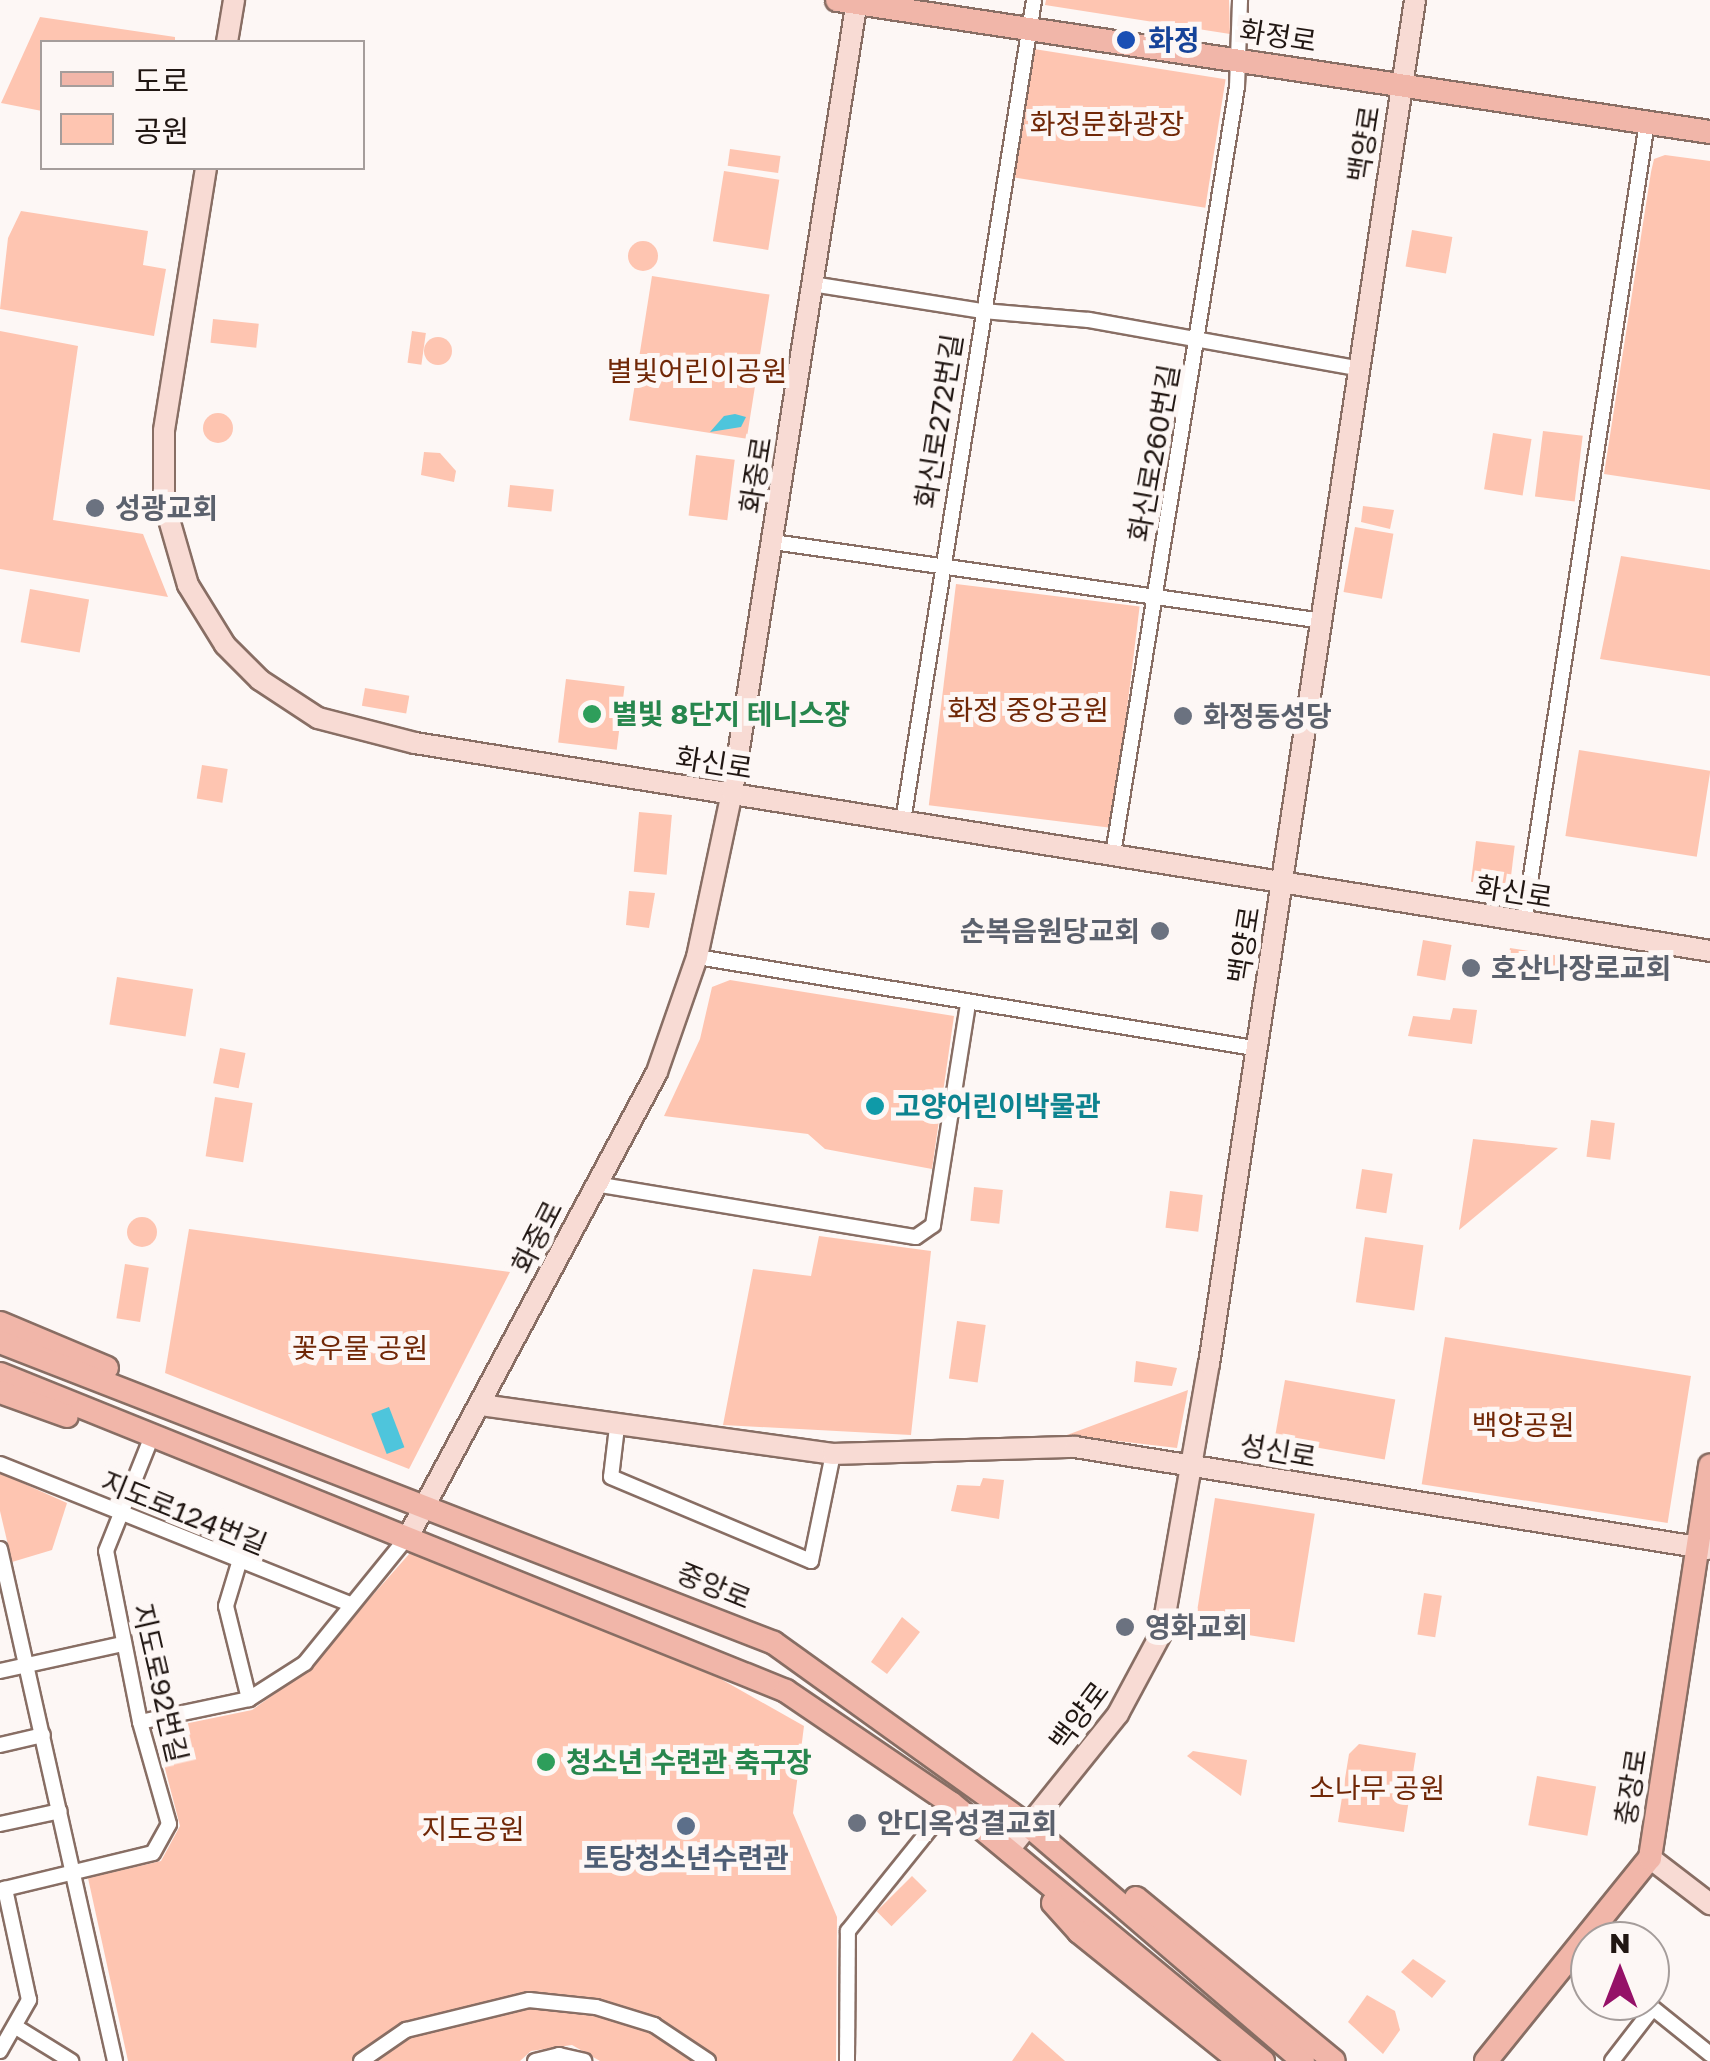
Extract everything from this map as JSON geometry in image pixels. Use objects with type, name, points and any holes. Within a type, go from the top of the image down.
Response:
[{"type":"main road","points":[[227,40],[234,0]]},
{"type":"main road","name":"백양로","points":[[1008,1851],[1144,1674],[1162,1632],[1192,1463],[1282,881],[1316,620],[1415,0]]},
{"type":"main road","name":"화정로","points":[[850,1],[1710,132]]},
{"type":"main road","name":"화중로","points":[[409,1535],[657,1072],[697,957],[732,793],[773,542],[850,1]]},
{"type":"main road","name":"화신로","points":[[206,170],[162,467],[179,562],[224,646],[318,718],[416,743],[1710,951]]},
{"type":"main road","points":[[0,1323],[288,1451]]},
{"type":"main road","name":"중앙로","points":[[0,1342],[288,1451],[774,1644],[1028,1826],[1303,2061]]},
{"type":"main road","points":[[0,1374],[771,1683],[951,1802],[1263,2061]]},
{"type":"main road","points":[[0,1392],[148,1446],[245,1469]]},
{"type":"main road","name":"성신로","points":[[481,1404],[617,1428],[833,1454],[1074,1447],[1192,1463],[1704,1549]]},
{"type":"main road","name":"충장로","points":[[1607,1921],[1650,1858],[1704,1549],[1710,1466]]},
{"type":"main road","points":[[1028,1826],[1114,1879],[1334,2061]]},
{"type":"main road","points":[[1008,1851],[1079,1932],[1238,2061]]},
{"type":"main road","points":[[1650,1858],[1710,1904]]},
{"type":"main road","name":"충장로","points":[[1486,2061],[1570,1969]]},
{"type":"street","name":"화신로272번길","points":[[903,821],[1034,0]]},
{"type":"street","name":"화신로260번길","points":[[1114,854],[1240,61],[1240,0]]},
{"type":"street","points":[[1524,921],[1647,123]]},
{"type":"street","points":[[812,284],[982,312],[1199,338],[1357,368]]},
{"type":"street","points":[[773,542],[1316,620]]},
{"type":"street","points":[[697,957],[1254,1048]]},
{"type":"street","points":[[595,1184],[916,1237],[933,1225],[968,1004]]},
{"type":"street","points":[[617,1428],[611,1477],[811,1561],[833,1454]]},
{"type":"street","name":"지도로92번길","points":[[0,2051],[29,2000],[2,1889],[153,1854],[169,1824],[140,1722],[106,1550],[148,1446]]},
{"type":"street","name":"지도로124번길","points":[[0,1464],[239,1563],[350,1604]]},
{"type":"street","points":[[140,1722],[248,1699],[304,1663],[409,1535]]},
{"type":"street","points":[[0,1549],[115,2061]]},
{"type":"street","points":[[239,1563],[226,1606],[248,1699]]},
{"type":"street","points":[[0,1671],[123,1644]]},
{"type":"street","points":[[0,1745],[42,1735]]},
{"type":"street","points":[[847,2061],[848,1932],[951,1802]]},
{"type":"street","points":[[0,1824],[60,1811]]},
{"type":"street","points":[[361,2061],[406,2030],[529,2000],[596,2007],[654,2025],[708,2061]]},
{"type":"street","points":[[1612,2061],[1637,2021]]},
{"type":"street","points":[[1669,2021],[1710,2054]]},
{"type":"street","points":[[16,2027],[71,2061]]},
{"type":"street","points":[[535,2061],[559,2055],[584,2061]]},
{"type":"green space","name":"화정문화광장","points":[[1046,0],[1229,0],[1230,34],[1045,5]]},
{"type":"green space","points":[[40,17],[175,37],[40,40],[40,111],[1,103]]},
{"type":"green space","name":"화정문화광장","points":[[1034,49],[1226,79],[1205,208],[1014,177]]},
{"type":"green space","points":[[730,149],[781,156],[778,173],[728,166]]},
{"type":"green space","points":[[1665,155],[1710,161],[1710,490],[1604,474],[1651,172],[1654,159]]},
{"type":"green space","points":[[724,171],[779,180],[768,250],[713,241]]},
{"type":"green space","points":[[21,211],[148,231],[143,265],[166,269],[154,336],[0,309],[8,238]]},
{"type":"green space","points":[[1412,230],[1452,237],[1446,274],[1406,266]]},
{"type":"green space","points":[[643,241],[654,245],[658,256],[654,267],[643,271],[632,267],[628,256],[632,245]]},
{"type":"green space","name":"별빛어린이공원","points":[[652,276],[770,295],[747,439],[629,420]]},
{"type":"green space","points":[[213,319],[259,324],[256,348],[210,343]]},
{"type":"green space","points":[[0,331],[78,346],[53,520],[143,534],[168,597],[0,569]]},
{"type":"green space","points":[[412,331],[426,333],[421,365],[408,363]]},
{"type":"green space","points":[[438,337],[448,341],[452,351],[448,361],[438,365],[428,361],[424,351],[428,341]]},
{"type":"green space","points":[[218,413],[228,418],[233,428],[228,438],[218,443],[208,438],[203,428],[208,418]]},
{"type":"green space","points":[[1543,431],[1583,436],[1575,501],[1535,497]]},
{"type":"green space","points":[[1493,433],[1532,439],[1523,495],[1484,489]]},
{"type":"green space","points":[[424,452],[440,453],[456,471],[454,482],[421,475]]},
{"type":"green space","points":[[696,455],[735,460],[727,520],[689,516]]},
{"type":"green space","points":[[510,485],[554,490],[551,511],[508,507]]},
{"type":"green space","points":[[1363,506],[1394,510],[1390,529],[1361,522]]},
{"type":"green space","points":[[1355,527],[1393,534],[1382,599],[1344,592]]},
{"type":"green space","points":[[1621,556],[1710,570],[1710,676],[1600,659]]},
{"type":"green space","name":"화정 중앙공원","points":[[956,584],[1140,607],[1112,828],[929,805]]},
{"type":"green space","points":[[30,589],[89,599],[80,653],[21,642]]},
{"type":"green space","name":"별빛 8단지 테니스장","points":[[566,679],[625,686],[617,750],[558,743]]},
{"type":"green space","points":[[365,688],[409,696],[406,714],[362,706]]},
{"type":"green space","points":[[1579,750],[1710,771],[1697,857],[1565,836]]},
{"type":"green space","points":[[202,765],[228,769],[222,803],[197,799]]},
{"type":"green space","points":[[639,812],[672,815],[667,875],[634,872]]},
{"type":"green space","points":[[1476,841],[1515,846],[1510,886],[1471,882]]},
{"type":"green space","points":[[629,891],[655,893],[649,928],[626,925]]},
{"type":"green space","points":[[1423,940],[1452,945],[1445,980],[1417,975]]},
{"type":"green space","points":[[1510,948],[1592,961],[1590,975],[1508,962]]},
{"type":"green space","points":[[117,977],[193,989],[186,1036],[109,1024]]},
{"type":"green space","points":[[730,980],[954,1016],[932,1169],[825,1149],[808,1134],[664,1116],[700,1039],[712,987]]},
{"type":"green space","points":[[1453,1008],[1477,1010],[1472,1044],[1408,1036],[1413,1016],[1450,1020]]},
{"type":"green space","points":[[220,1048],[246,1053],[239,1088],[213,1083]]},
{"type":"green space","points":[[215,1097],[253,1103],[243,1162],[206,1156]]},
{"type":"green space","points":[[1591,1120],[1615,1123],[1610,1160],[1586,1157]]},
{"type":"green space","points":[[1473,1139],[1558,1148],[1459,1230]]},
{"type":"green space","points":[[1362,1169],[1393,1174],[1386,1213],[1356,1209]]},
{"type":"green space","points":[[974,1187],[1003,1190],[999,1224],[970,1221]]},
{"type":"green space","points":[[1170,1191],[1203,1195],[1198,1232],[1165,1228]]},
{"type":"green space","points":[[142,1217],[153,1221],[157,1232],[153,1243],[142,1247],[131,1243],[127,1232],[131,1221]]},
{"type":"green space","name":"꽃우물 공원","points":[[189,1229],[510,1272],[409,1469],[165,1373]]},
{"type":"green space","points":[[819,1236],[931,1251],[911,1435],[723,1425],[753,1269],[811,1276]]},
{"type":"green space","points":[[1365,1237],[1423,1245],[1414,1311],[1356,1302]]},
{"type":"green space","points":[[125,1264],[149,1268],[140,1322],[116,1318]]},
{"type":"green space","points":[[957,1321],[986,1325],[978,1382],[949,1378]]},
{"type":"green space","name":"백양공원","points":[[1445,1337],[1691,1376],[1668,1523],[1422,1484]]},
{"type":"green space","points":[[1136,1361],[1177,1368],[1172,1386],[1134,1382]]},
{"type":"green space","points":[[1285,1380],[1395,1399],[1385,1460],[1274,1440]]},
{"type":"green space","points":[[1188,1390],[1177,1448],[1067,1435]]},
{"type":"green space","points":[[0,1473],[67,1503],[52,1550],[12,1562],[0,1511]]},
{"type":"green space","points":[[983,1478],[1004,1480],[999,1519],[951,1511],[957,1485],[980,1486]]},
{"type":"green space","points":[[1215,1498],[1315,1514],[1294,1642],[1195,1626]]},
{"type":"green space","name":"지도공원","points":[[410,1553],[719,1678],[804,1726],[793,1813],[837,1917],[836,2061],[600,2061],[572,2045],[531,2051],[520,2061],[128,2061],[88,1878],[161,1861],[180,1826],[155,1730],[252,1710],[304,1673]]},
{"type":"green space","points":[[1424,1593],[1442,1596],[1435,1637],[1417,1634]]},
{"type":"green space","points":[[902,1617],[920,1632],[887,1674],[871,1662]]},
{"type":"green space","name":"소나무 공원","points":[[1359,1744],[1416,1753],[1404,1832],[1338,1822],[1349,1754]]},
{"type":"green space","points":[[1193,1751],[1247,1760],[1241,1796],[1187,1756]]},
{"type":"green space","points":[[1537,1776],[1596,1786],[1587,1836],[1528,1825]]},
{"type":"green space","points":[[912,1876],[927,1891],[891,1926],[877,1911]]},
{"type":"green space","points":[[1413,1959],[1446,1981],[1432,1998],[1401,1972]]},
{"type":"green space","points":[[1367,1995],[1395,2011],[1400,2030],[1383,2054],[1348,2022]]},
{"type":"green space","points":[[1032,2032],[1065,2061],[1012,2061]]},
{"type":"water","points":[[724,416],[746,417],[741,427],[710,432]]},
{"type":"water","points":[[389,1407],[404,1447],[387,1454],[371,1414]]},
{"type":"place","name":"화정","points":[[1126,40]]},
{"type":"place","name":"성광교회","points":[[95,508]]},
{"type":"place","name":"별빛 8단지 테니스장","points":[[592,714]]},
{"type":"place","name":"화정동성당","points":[[1183,716]]},
{"type":"place","name":"순복음원당교회","points":[[1160,931]]},
{"type":"place","name":"호산나장로교회","points":[[1471,968]]},
{"type":"place","name":"고양어린이박물관","points":[[875,1106]]},
{"type":"place","name":"영화교회","points":[[1125,1627]]},
{"type":"place","name":"청소년 수련관 축구장","points":[[546,1762]]},
{"type":"place","name":"안디옥성결교회","points":[[857,1823]]},
{"type":"place","name":"토당청소년수련관","points":[[686,1826]]}]
